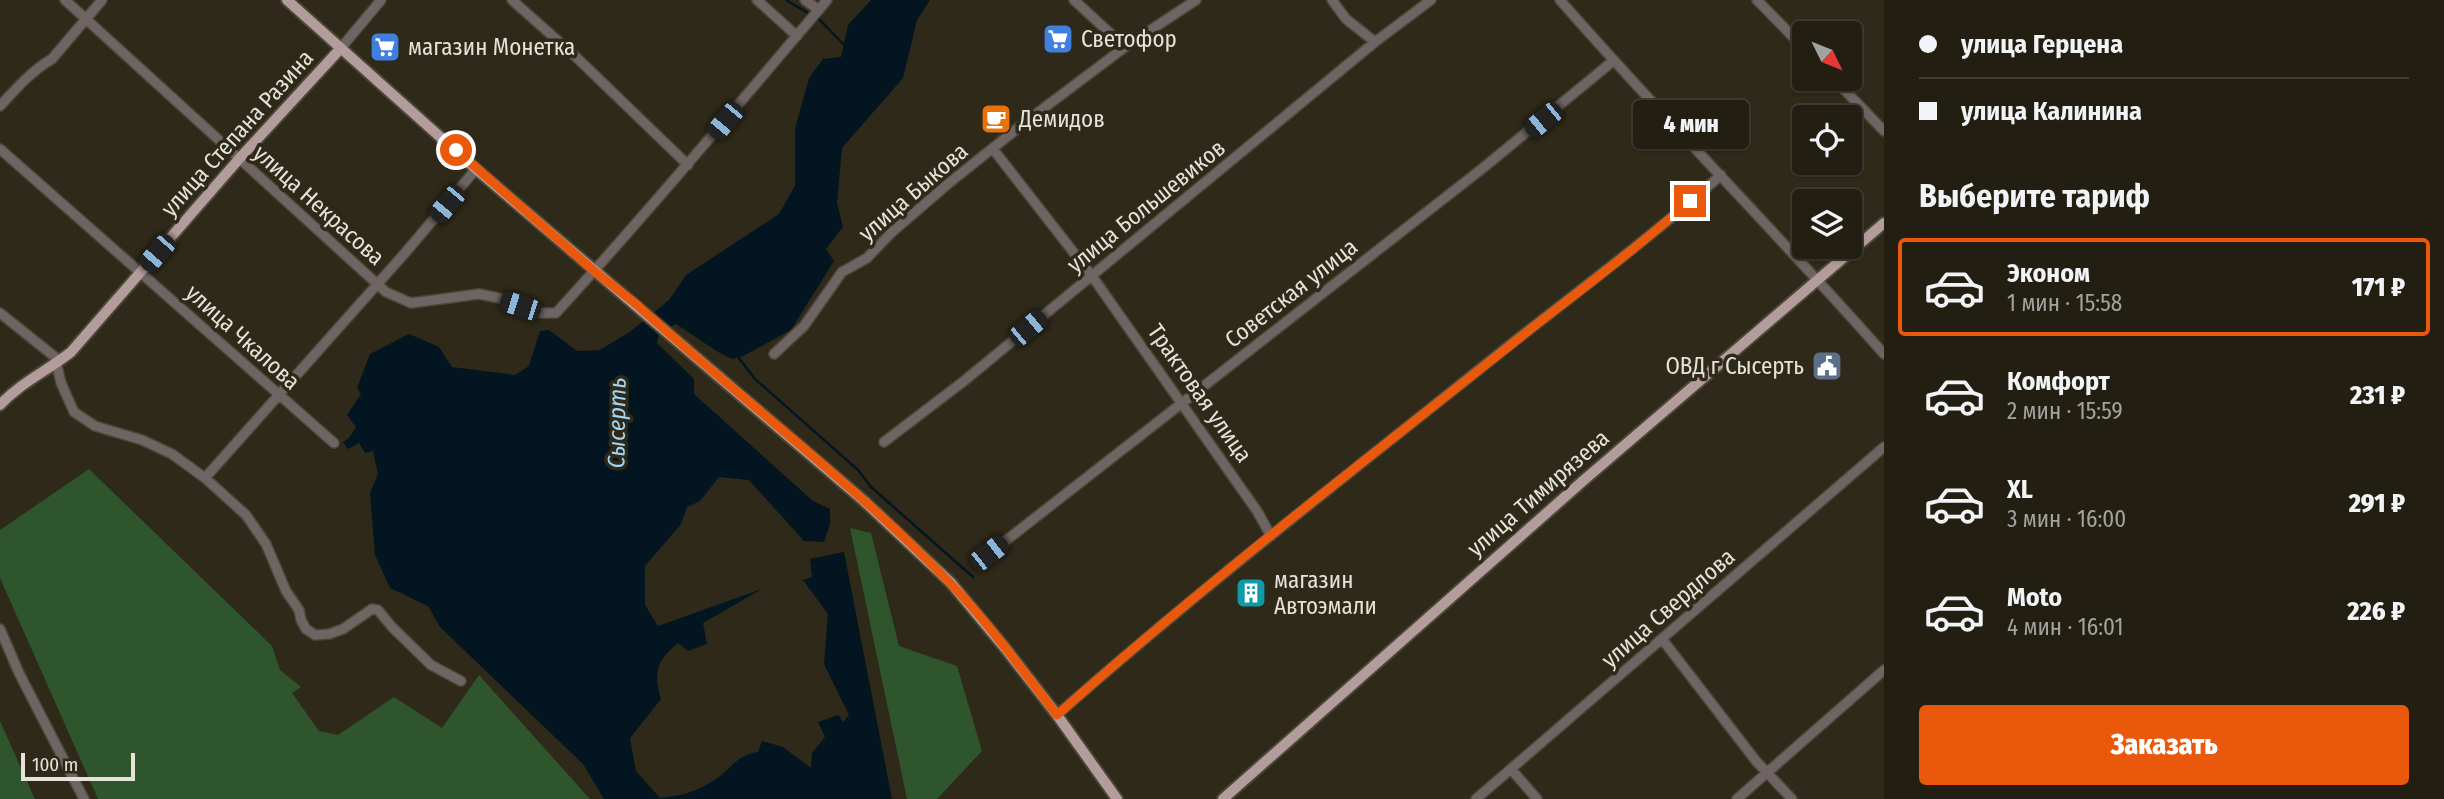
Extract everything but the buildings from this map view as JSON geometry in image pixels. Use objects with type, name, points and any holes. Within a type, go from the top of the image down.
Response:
[{"type":"main road","points":[[287,0],[476,169],[857,496],[951,583],[1057,715],[1116,799]]},
{"type":"main road","name":"улица Степана Разина","points":[[0,405],[33,376],[71,352],[239,159],[341,48]]},
{"type":"main road","name":"улица Тимирязева","points":[[1223,799],[1584,480],[1884,223]]},
{"type":"street","name":"улица Некрасова","points":[[65,0],[386,292],[411,303],[479,294],[541,313],[556,313],[593,270]]},
{"type":"street","points":[[0,106],[33,72],[52,60],[102,0]]},
{"type":"street","name":"улица Степана Разина","points":[[341,48],[381,0]]},
{"type":"street","points":[[512,0],[575,56],[688,165]]},
{"type":"street","points":[[757,0],[797,36]]},
{"type":"street","points":[[805,0],[819,10]]},
{"type":"street","points":[[593,270],[688,165],[827,0]]},
{"type":"street","points":[[1074,0],[1125,47]]},
{"type":"street","name":"улица Быкова","points":[[774,354],[804,326],[842,272],[867,258],[929,200],[1028,120],[1125,47],[1196,0]]},
{"type":"street","points":[[1332,0],[1346,19],[1375,41]]},
{"type":"street","name":"улица Большевиков","points":[[884,442],[964,381],[1375,41],[1431,0]]},
{"type":"street","points":[[1560,0],[1884,354]]},
{"type":"street","points":[[1757,0],[1792,36]]},
{"type":"street","name":"Советская улица","points":[[989,553],[1483,168],[1613,61]]},
{"type":"street","points":[[1846,91],[1884,131]]},
{"type":"street","name":"улица Чкалова","points":[[0,149],[334,443]]},
{"type":"street","name":"Трактовая улица","points":[[993,149],[1092,276],[1271,536]]},
{"type":"street","points":[[205,478],[378,284],[476,169]]},
{"type":"street","points":[[1057,715],[1271,536],[1655,233],[1721,175]]},
{"type":"street","points":[[0,313],[55,357],[61,383],[74,412],[95,426],[142,440],[172,454],[205,478],[246,515],[299,610],[306,629],[315,635],[343,629],[372,609],[378,610],[431,665],[461,681]]},
{"type":"street","name":"улица Свердлова","points":[[1476,799],[1884,447]]},
{"type":"street","points":[[0,629],[19,673],[84,799]]},
{"type":"street","points":[[1662,639],[1768,773],[1792,799]]},
{"type":"street","points":[[1737,799],[1884,670]]},
{"type":"street","points":[[1511,769],[1537,799]]},
{"type":"green space","points":[[89,469],[272,646],[280,670],[301,687],[292,693],[319,731],[338,735],[394,697],[442,728],[479,675],[590,799],[98,799],[0,578],[0,530]]},
{"type":"green space","points":[[850,528],[871,533],[899,646],[957,666],[982,751],[937,799],[907,799]]},
{"type":"green space","points":[[0,721],[35,799],[0,799]]},
{"type":"water","name":"Сысерть","points":[[871,0],[930,0],[917,20],[903,78],[842,148],[837,203],[843,227],[826,249],[834,261],[791,330],[743,356],[732,359],[676,324],[660,331],[657,343],[694,379],[694,394],[813,501],[830,509],[830,524],[824,542],[804,541],[749,480],[719,477],[700,501],[687,507],[681,524],[645,566],[645,605],[658,626],[762,589],[703,623],[707,644],[688,651],[678,643],[665,655],[657,674],[661,699],[630,738],[636,771],[660,798],[687,793],[707,785],[739,759],[758,752],[762,741],[783,747],[811,768],[812,753],[825,737],[818,722],[838,715],[843,722],[849,715],[824,664],[828,614],[803,580],[812,577],[810,559],[844,552],[892,799],[604,799],[583,764],[440,627],[428,606],[390,588],[375,555],[370,493],[378,474],[373,451],[365,453],[359,443],[348,449],[343,442],[356,427],[347,415],[361,394],[357,388],[370,354],[409,334],[439,347],[452,367],[515,375],[529,366],[540,331],[549,330],[577,351],[600,350],[631,331],[669,300],[686,275],[779,214],[795,186],[795,129],[809,78],[823,59],[841,57],[848,25]]},
{"type":"waterway","points":[[786,0],[808,13]]},
{"type":"waterway","points":[[819,19],[846,47]]},
{"type":"waterway","points":[[738,357],[755,379],[973,577]]},
{"type":"place","name":"Светофор","points":[[1058,39]]},
{"type":"place","name":"магазин Монетка","points":[[385,47]]},
{"type":"place","name":"Демидов","points":[[996,119]]},
{"type":"place","name":"ОВД г Сысерть","points":[[1827,366]]},
{"type":"place","name":"магазин Автоэмали","points":[[1251,593]]},
{"type":"route","points":[[456,150],[906,540],[951,583],[1057,715],[1271,536],[1655,233],[1690,201]]}]
